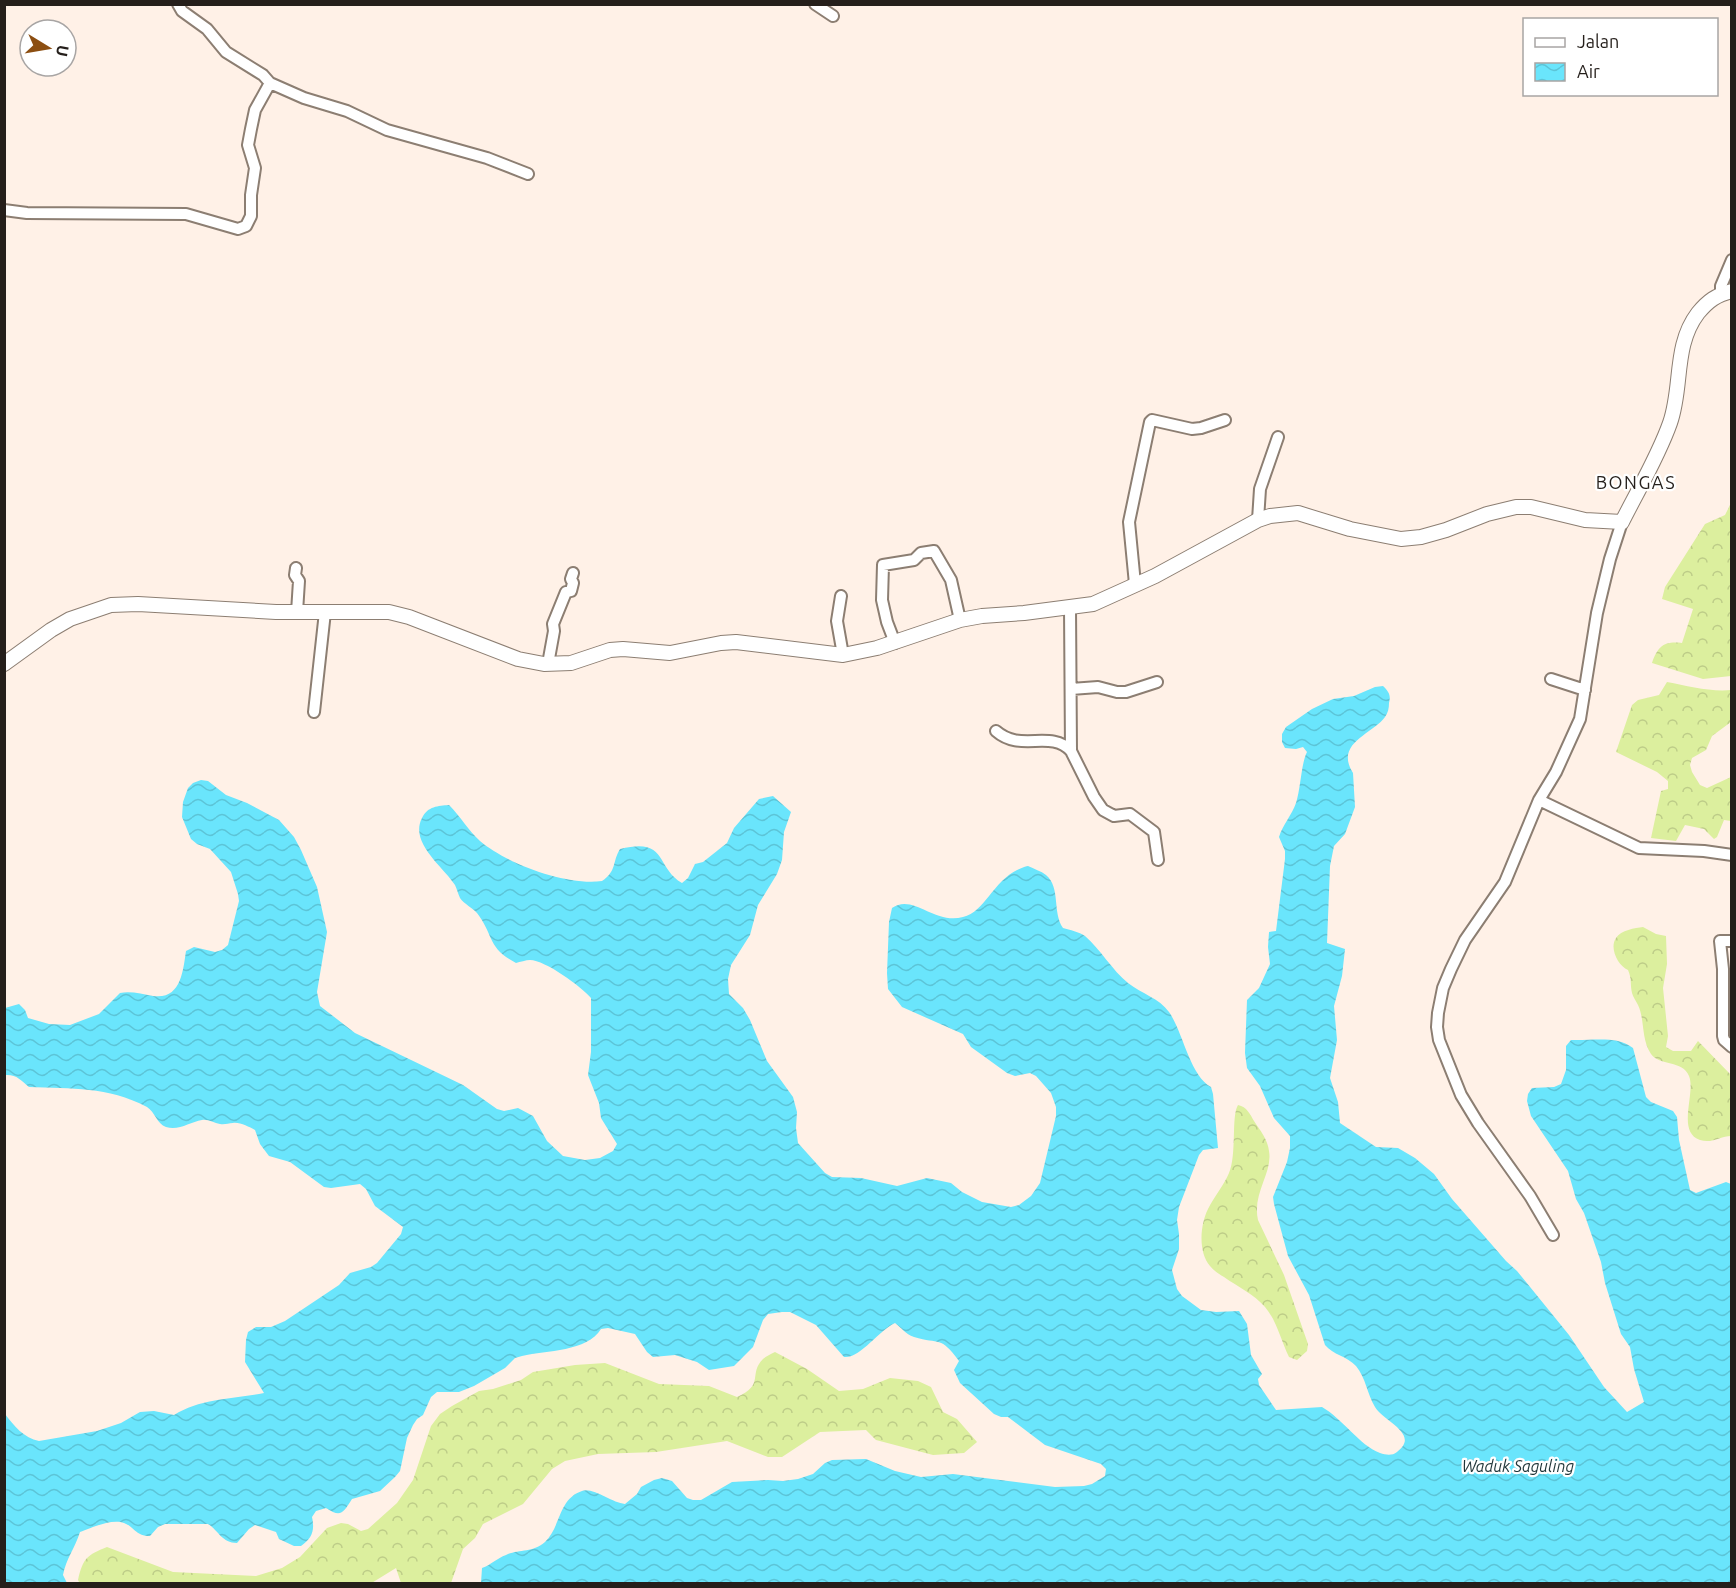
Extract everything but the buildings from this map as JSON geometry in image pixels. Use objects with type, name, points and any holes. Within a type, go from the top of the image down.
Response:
[{"type":"main road","points":[[4,664],[70,619],[111,605],[138,604],[297,612],[389,612],[518,660],[548,664],[571,663],[610,650],[670,653],[736,642],[843,655],[896,643],[960,620],[993,614],[1093,604],[1155,576],[1258,520],[1270,516],[1298,513],[1350,529],[1401,539],[1421,537],[1487,514],[1516,507],[1531,507],[1585,520],[1622,522],[1671,420],[1677,396],[1681,351],[1688,329],[1714,296],[1726,293]]},
{"type":"street","points":[[178,4],[182,11],[207,29],[226,52],[263,75],[270,83],[304,98],[347,111],[387,130],[487,158],[528,174]]},
{"type":"street","points":[[815,4],[833,16]]},
{"type":"street","points":[[4,210],[27,213],[186,214],[243,228],[251,216],[255,168],[248,145],[255,110],[270,83]]},
{"type":"street","points":[[1726,293],[1721,286],[1731,260]]},
{"type":"street","points":[[1135,584],[1129,522],[1150,422],[1152,420],[1192,429],[1225,420]]},
{"type":"street","points":[[1258,520],[1260,489],[1278,437]]},
{"type":"street","points":[[1553,1235],[1530,1196],[1461,1095],[1437,1028],[1443,988],[1451,969],[1465,940],[1505,882],[1539,800],[1556,772],[1580,719],[1602,590],[1622,522]]},
{"type":"street","points":[[896,643],[887,622],[882,600],[883,565],[914,560],[921,553],[934,551],[951,580],[960,620]]},
{"type":"street","points":[[296,568],[295,575],[299,581],[297,612]]},
{"type":"street","points":[[548,664],[554,631],[553,624],[566,592],[571,591],[573,573]]},
{"type":"street","points":[[841,596],[837,620],[843,655]]},
{"type":"street","points":[[1070,608],[1071,751],[1103,810],[1114,816],[1130,814],[1154,832],[1158,860]]},
{"type":"street","points":[[314,712],[325,612]]},
{"type":"street","points":[[1551,679],[1585,690]]},
{"type":"street","points":[[1071,689],[1098,687],[1126,692],[1157,682]]},
{"type":"street","points":[[996,731],[1006,738],[1022,742],[1056,742],[1071,751]]},
{"type":"street","points":[[1539,800],[1639,848],[1704,851],[1731,855]]},
{"type":"street","points":[[1731,941],[1720,941],[1723,969],[1723,1036],[1731,1047]]},
{"type":"green space","points":[[1731,503],[1731,676],[1703,679],[1652,663],[1662,646],[1682,643],[1693,609],[1662,599],[1665,587],[1705,524],[1725,515]]},
{"type":"green space","points":[[1667,682],[1707,689],[1731,690],[1731,722],[1712,736],[1706,750],[1692,758],[1690,765],[1700,785],[1707,788],[1731,777],[1731,821],[1724,820],[1714,839],[1704,829],[1685,825],[1676,841],[1651,838],[1661,791],[1668,789],[1668,781],[1657,772],[1616,752],[1632,705],[1638,700],[1659,695]]},
{"type":"green space","points":[[1643,927],[1666,936],[1667,964],[1663,988],[1668,1036],[1666,1047],[1673,1051],[1691,1051],[1698,1041],[1731,1075],[1731,1136],[1708,1141],[1693,1136],[1688,1121],[1689,1076],[1682,1068],[1655,1058],[1648,1048],[1640,1011],[1632,993],[1628,970],[1618,961],[1614,951],[1614,942],[1621,933]]},
{"type":"green space","points":[[1238,1105],[1250,1113],[1268,1147],[1268,1167],[1258,1201],[1258,1220],[1284,1275],[1308,1344],[1307,1351],[1297,1360],[1289,1357],[1276,1325],[1261,1302],[1215,1271],[1206,1260],[1202,1246],[1205,1215],[1227,1178],[1231,1165]]},
{"type":"green space","points":[[775,1352],[807,1369],[839,1391],[863,1389],[890,1378],[918,1381],[931,1387],[943,1412],[957,1419],[977,1442],[964,1453],[933,1455],[876,1440],[866,1430],[820,1432],[782,1457],[768,1457],[727,1441],[656,1452],[598,1454],[565,1461],[552,1469],[523,1504],[483,1524],[475,1538],[463,1549],[451,1583],[401,1583],[396,1568],[370,1584],[80,1584],[78,1580],[87,1558],[107,1547],[173,1572],[256,1576],[282,1568],[300,1557],[327,1528],[341,1523],[361,1531],[368,1529],[397,1503],[413,1480],[431,1426],[440,1414],[479,1391],[521,1380],[533,1372],[605,1363],[659,1384],[709,1386],[737,1397],[751,1388],[759,1364]]},
{"type":"water","name":"Waduk Saguling","points":[[1383,686],[1390,696],[1387,714],[1357,740],[1348,754],[1348,763],[1353,773],[1355,807],[1345,834],[1334,846],[1330,866],[1327,943],[1345,949],[1342,976],[1334,1006],[1337,1040],[1330,1078],[1338,1102],[1340,1123],[1376,1147],[1398,1148],[1415,1158],[1434,1174],[1452,1199],[1517,1271],[1569,1335],[1604,1387],[1627,1412],[1644,1402],[1630,1347],[1621,1334],[1601,1262],[1584,1213],[1576,1199],[1568,1171],[1531,1116],[1527,1101],[1532,1088],[1554,1087],[1561,1084],[1566,1070],[1566,1046],[1571,1040],[1612,1040],[1633,1048],[1646,1097],[1651,1102],[1673,1111],[1677,1117],[1679,1140],[1690,1190],[1696,1193],[1726,1182],[1731,1184],[1731,1583],[481,1583],[482,1568],[503,1556],[536,1548],[545,1542],[568,1500],[586,1490],[625,1504],[637,1494],[641,1487],[662,1478],[672,1481],[687,1498],[701,1500],[732,1482],[798,1479],[813,1474],[832,1460],[866,1459],[895,1471],[921,1477],[953,1474],[1055,1487],[1084,1486],[1105,1476],[1106,1469],[1101,1464],[1045,1445],[1008,1417],[994,1414],[960,1383],[954,1370],[959,1361],[943,1344],[911,1336],[895,1323],[856,1354],[844,1357],[816,1325],[790,1312],[782,1312],[768,1314],[763,1320],[753,1347],[734,1366],[709,1370],[697,1362],[675,1355],[653,1357],[635,1334],[608,1328],[601,1329],[595,1337],[576,1346],[515,1358],[505,1368],[459,1392],[437,1392],[431,1397],[423,1415],[413,1425],[407,1438],[400,1471],[395,1477],[380,1491],[352,1499],[341,1512],[335,1513],[326,1508],[316,1511],[312,1517],[312,1534],[301,1546],[294,1546],[279,1539],[276,1532],[255,1525],[237,1543],[224,1539],[208,1524],[165,1524],[158,1527],[150,1536],[141,1535],[124,1523],[114,1522],[80,1532],[64,1569],[63,1575],[67,1583],[5,1583],[5,1414],[24,1434],[39,1441],[97,1431],[121,1423],[140,1412],[154,1411],[174,1415],[206,1402],[264,1393],[245,1362],[248,1332],[256,1327],[271,1327],[285,1321],[339,1285],[350,1273],[377,1263],[401,1234],[403,1227],[375,1206],[366,1189],[360,1184],[324,1187],[290,1162],[269,1156],[260,1144],[255,1130],[244,1125],[204,1120],[180,1127],[166,1127],[147,1107],[118,1095],[89,1090],[29,1087],[15,1077],[5,1075],[5,1008],[19,1004],[25,1010],[28,1018],[49,1024],[70,1025],[99,1014],[120,993],[162,996],[170,993],[175,989],[182,975],[186,951],[194,947],[215,952],[228,945],[239,901],[231,872],[210,849],[191,839],[182,817],[183,802],[188,788],[201,780],[208,781],[226,795],[279,820],[294,837],[301,850],[317,887],[327,932],[317,992],[320,1006],[355,1033],[463,1085],[497,1109],[504,1111],[518,1108],[533,1116],[547,1141],[563,1156],[585,1160],[600,1158],[613,1151],[617,1144],[601,1118],[599,1103],[588,1075],[591,1052],[591,998],[572,981],[545,964],[530,960],[516,963],[500,952],[477,913],[460,898],[455,885],[424,845],[419,827],[424,814],[437,806],[449,805],[476,837],[492,850],[521,865],[555,877],[588,882],[602,881],[610,874],[620,849],[635,846],[654,850],[682,883],[688,878],[695,864],[703,862],[727,843],[734,828],[759,799],[773,796],[791,812],[784,832],[782,860],[777,874],[758,905],[750,935],[731,965],[728,979],[729,994],[743,1008],[767,1061],[793,1097],[797,1112],[798,1143],[825,1173],[832,1177],[861,1178],[897,1186],[927,1178],[951,1183],[962,1192],[982,1202],[1011,1207],[1019,1205],[1031,1196],[1040,1183],[1056,1116],[1056,1107],[1051,1093],[1036,1076],[1030,1073],[1015,1076],[1007,1073],[971,1047],[963,1034],[902,1007],[888,989],[889,922],[892,908],[900,904],[916,906],[943,917],[963,917],[979,908],[999,884],[1016,870],[1028,866],[1042,872],[1051,880],[1063,928],[1085,936],[1128,983],[1165,1007],[1174,1021],[1192,1064],[1211,1087],[1218,1148],[1203,1150],[1199,1155],[1179,1207],[1177,1220],[1179,1249],[1172,1270],[1177,1289],[1182,1296],[1201,1310],[1239,1311],[1247,1324],[1251,1355],[1262,1374],[1258,1379],[1259,1385],[1276,1410],[1322,1407],[1372,1449],[1384,1454],[1395,1453],[1403,1445],[1405,1439],[1403,1434],[1375,1407],[1356,1366],[1325,1345],[1309,1295],[1288,1256],[1273,1197],[1287,1162],[1290,1136],[1274,1118],[1260,1086],[1247,1068],[1245,1053],[1247,1000],[1259,988],[1270,964],[1269,932],[1276,931],[1285,859],[1285,851],[1279,837],[1296,803],[1307,752],[1303,747],[1285,748],[1282,734],[1286,727],[1312,709],[1333,699],[1354,696]]},
{"type":"district","name":"BONGAS","points":[[1636,482]]}]
